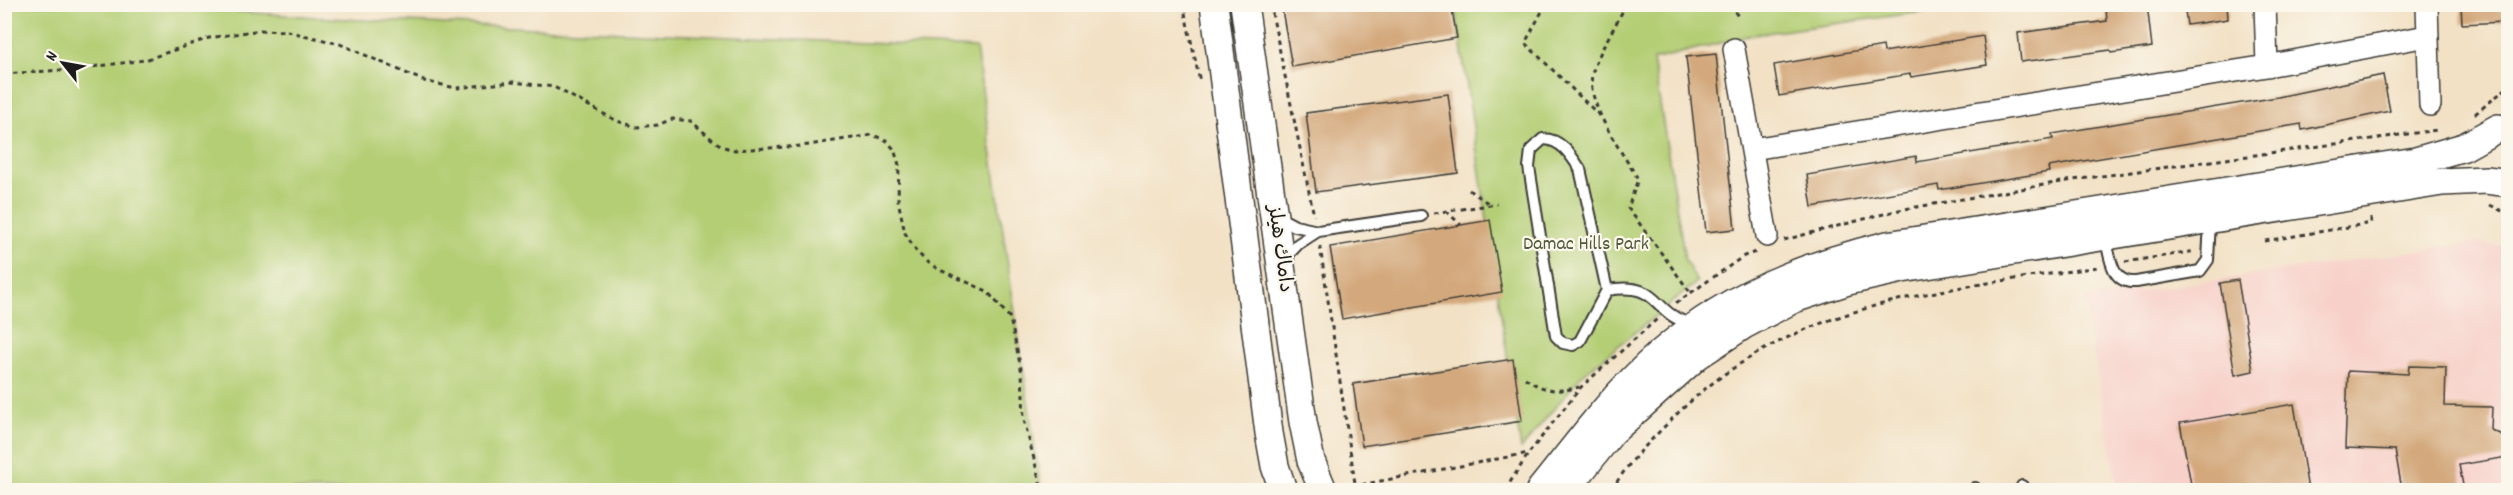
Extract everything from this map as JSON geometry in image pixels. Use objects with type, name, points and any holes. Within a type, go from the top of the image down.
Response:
[{"type":"street","name":"داماك هيلز","points":[[1214,4],[1269,433],[1275,466],[1284,490]]},
{"type":"street","name":"داماك هيلز","points":[[1244,4],[1311,461],[1334,489]]},
{"type":"street","points":[[2265,4],[2266,66]]},
{"type":"street","points":[[2427,4],[2430,105]]},
{"type":"street","points":[[1752,149],[2266,66],[2427,36]]},
{"type":"street","points":[[1734,49],[1770,242]]},
{"type":"street","points":[[2503,123],[2493,138],[2492,161],[2505,184]]},
{"type":"street","points":[[1540,490],[1596,419],[1635,376],[1669,327],[1697,326],[1726,306],[1777,279],[1831,259],[1887,245],[2416,161],[2464,147],[2503,123]]},
{"type":"street","points":[[1566,490],[1612,432],[1697,356],[1744,325],[1794,299],[1848,281],[1902,269],[2104,235],[2442,182],[2486,180],[2505,184]]},
{"type":"lane","points":[[1543,139],[1558,142],[1580,169],[1607,290],[1580,341],[1573,345],[1563,343],[1556,336],[1528,159],[1531,150],[1543,139]]},
{"type":"lane","points":[[1274,215],[1295,226],[1318,231],[1421,216]]},
{"type":"lane","points":[[2104,235],[2114,273],[2127,283],[2136,282],[2200,271],[2205,266],[2209,249],[2211,219]]},
{"type":"lane","points":[[1281,263],[1298,244],[1318,231]]},
{"type":"lane","points":[[1607,290],[1625,287],[1637,288],[1648,293],[1669,327]]},
{"type":"path","points":[[1183,4],[1189,24]]},
{"type":"path","points":[[1546,4],[1525,43],[1603,118]]},
{"type":"path","points":[[1626,4],[1592,71],[1591,89],[1603,118],[1638,179],[1628,208],[1690,292]]},
{"type":"path","points":[[1730,4],[1740,18]]},
{"type":"path","points":[[1272,13],[1318,231],[1356,488]]},
{"type":"path","points":[[4,74],[76,69],[145,60],[209,38],[260,30],[287,31],[340,44],[435,84],[456,88],[513,82],[554,87],[617,121],[637,127],[658,125],[672,119],[691,121],[714,141],[735,150],[802,146],[872,135],[886,140],[894,149],[899,165],[898,200],[905,233],[916,251],[928,263],[940,270],[987,291],[1010,318],[1022,373],[1024,420],[1042,490]]},
{"type":"path","points":[[2471,116],[2508,87]]},
{"type":"path","points":[[1505,490],[1529,453],[1581,387],[1669,327],[1690,292],[1744,256],[1770,242],[1899,210],[2050,184],[2448,128]]},
{"type":"path","points":[[1469,190],[1489,204]]},
{"type":"path","points":[[1421,216],[1497,204]]},
{"type":"path","points":[[1446,211],[1461,225]]},
{"type":"path","points":[[1612,490],[1619,477],[1652,440],[1679,411],[1712,382],[1739,362],[1804,328],[1838,316],[1922,293],[2209,249]]},
{"type":"path","points":[[1525,378],[1550,391],[1561,392],[1581,387]]},
{"type":"path","points":[[1334,489],[1356,488],[1529,453]]},
{"type":"path","points":[[2494,489],[2508,479]]},
{"type":"shaded area","points":[[2471,243],[2508,246],[2508,490],[2118,490],[2084,299]]},
{"type":"green space","points":[[121,4],[360,20],[976,48],[1041,490],[5,490],[5,5]]},
{"type":"green space","name":"Damac Hills Park","points":[[1455,5],[1973,5],[1751,35],[1653,60],[1685,260],[1697,282],[1580,377],[1521,449]]},
{"type":"building","points":[[1281,4],[1451,4],[1457,38],[1292,67]]},
{"type":"building","points":[[2147,4],[2152,47],[2021,62],[2018,33],[2107,21],[2106,9]]},
{"type":"building","points":[[2184,4],[2227,4],[2228,19],[2187,25]]},
{"type":"building","points":[[2461,4],[2503,4],[2504,22],[2462,24]]},
{"type":"building","points":[[1983,36],[1987,65],[1911,77],[1910,74],[1779,96],[1774,65],[1883,46],[1884,52]]},
{"type":"building","points":[[1716,54],[1735,229],[1706,232],[1686,57]]},
{"type":"building","points":[[2383,75],[2390,111],[2302,130],[2301,124],[2048,167],[2049,172],[1939,190],[1938,185],[1812,207],[1807,175],[1916,156],[1917,162],[2053,139],[2052,134],[2278,97]]},
{"type":"building","points":[[1448,94],[1458,173],[1316,192],[1306,113]]},
{"type":"building","points":[[1490,220],[1502,292],[1342,319],[1330,247]]},
{"type":"building","points":[[2238,280],[2253,371],[2235,375],[2220,283]]},
{"type":"building","points":[[1513,359],[1522,421],[1362,446],[1353,384]]},
{"type":"building","points":[[2409,366],[2446,367],[2445,406],[2492,407],[2491,430],[2504,436],[2508,457],[2459,465],[2464,490],[2402,490],[2395,450],[2345,448],[2348,371],[2408,374]]},
{"type":"building","points":[[2294,404],[2308,490],[2192,490],[2180,423]]}]
